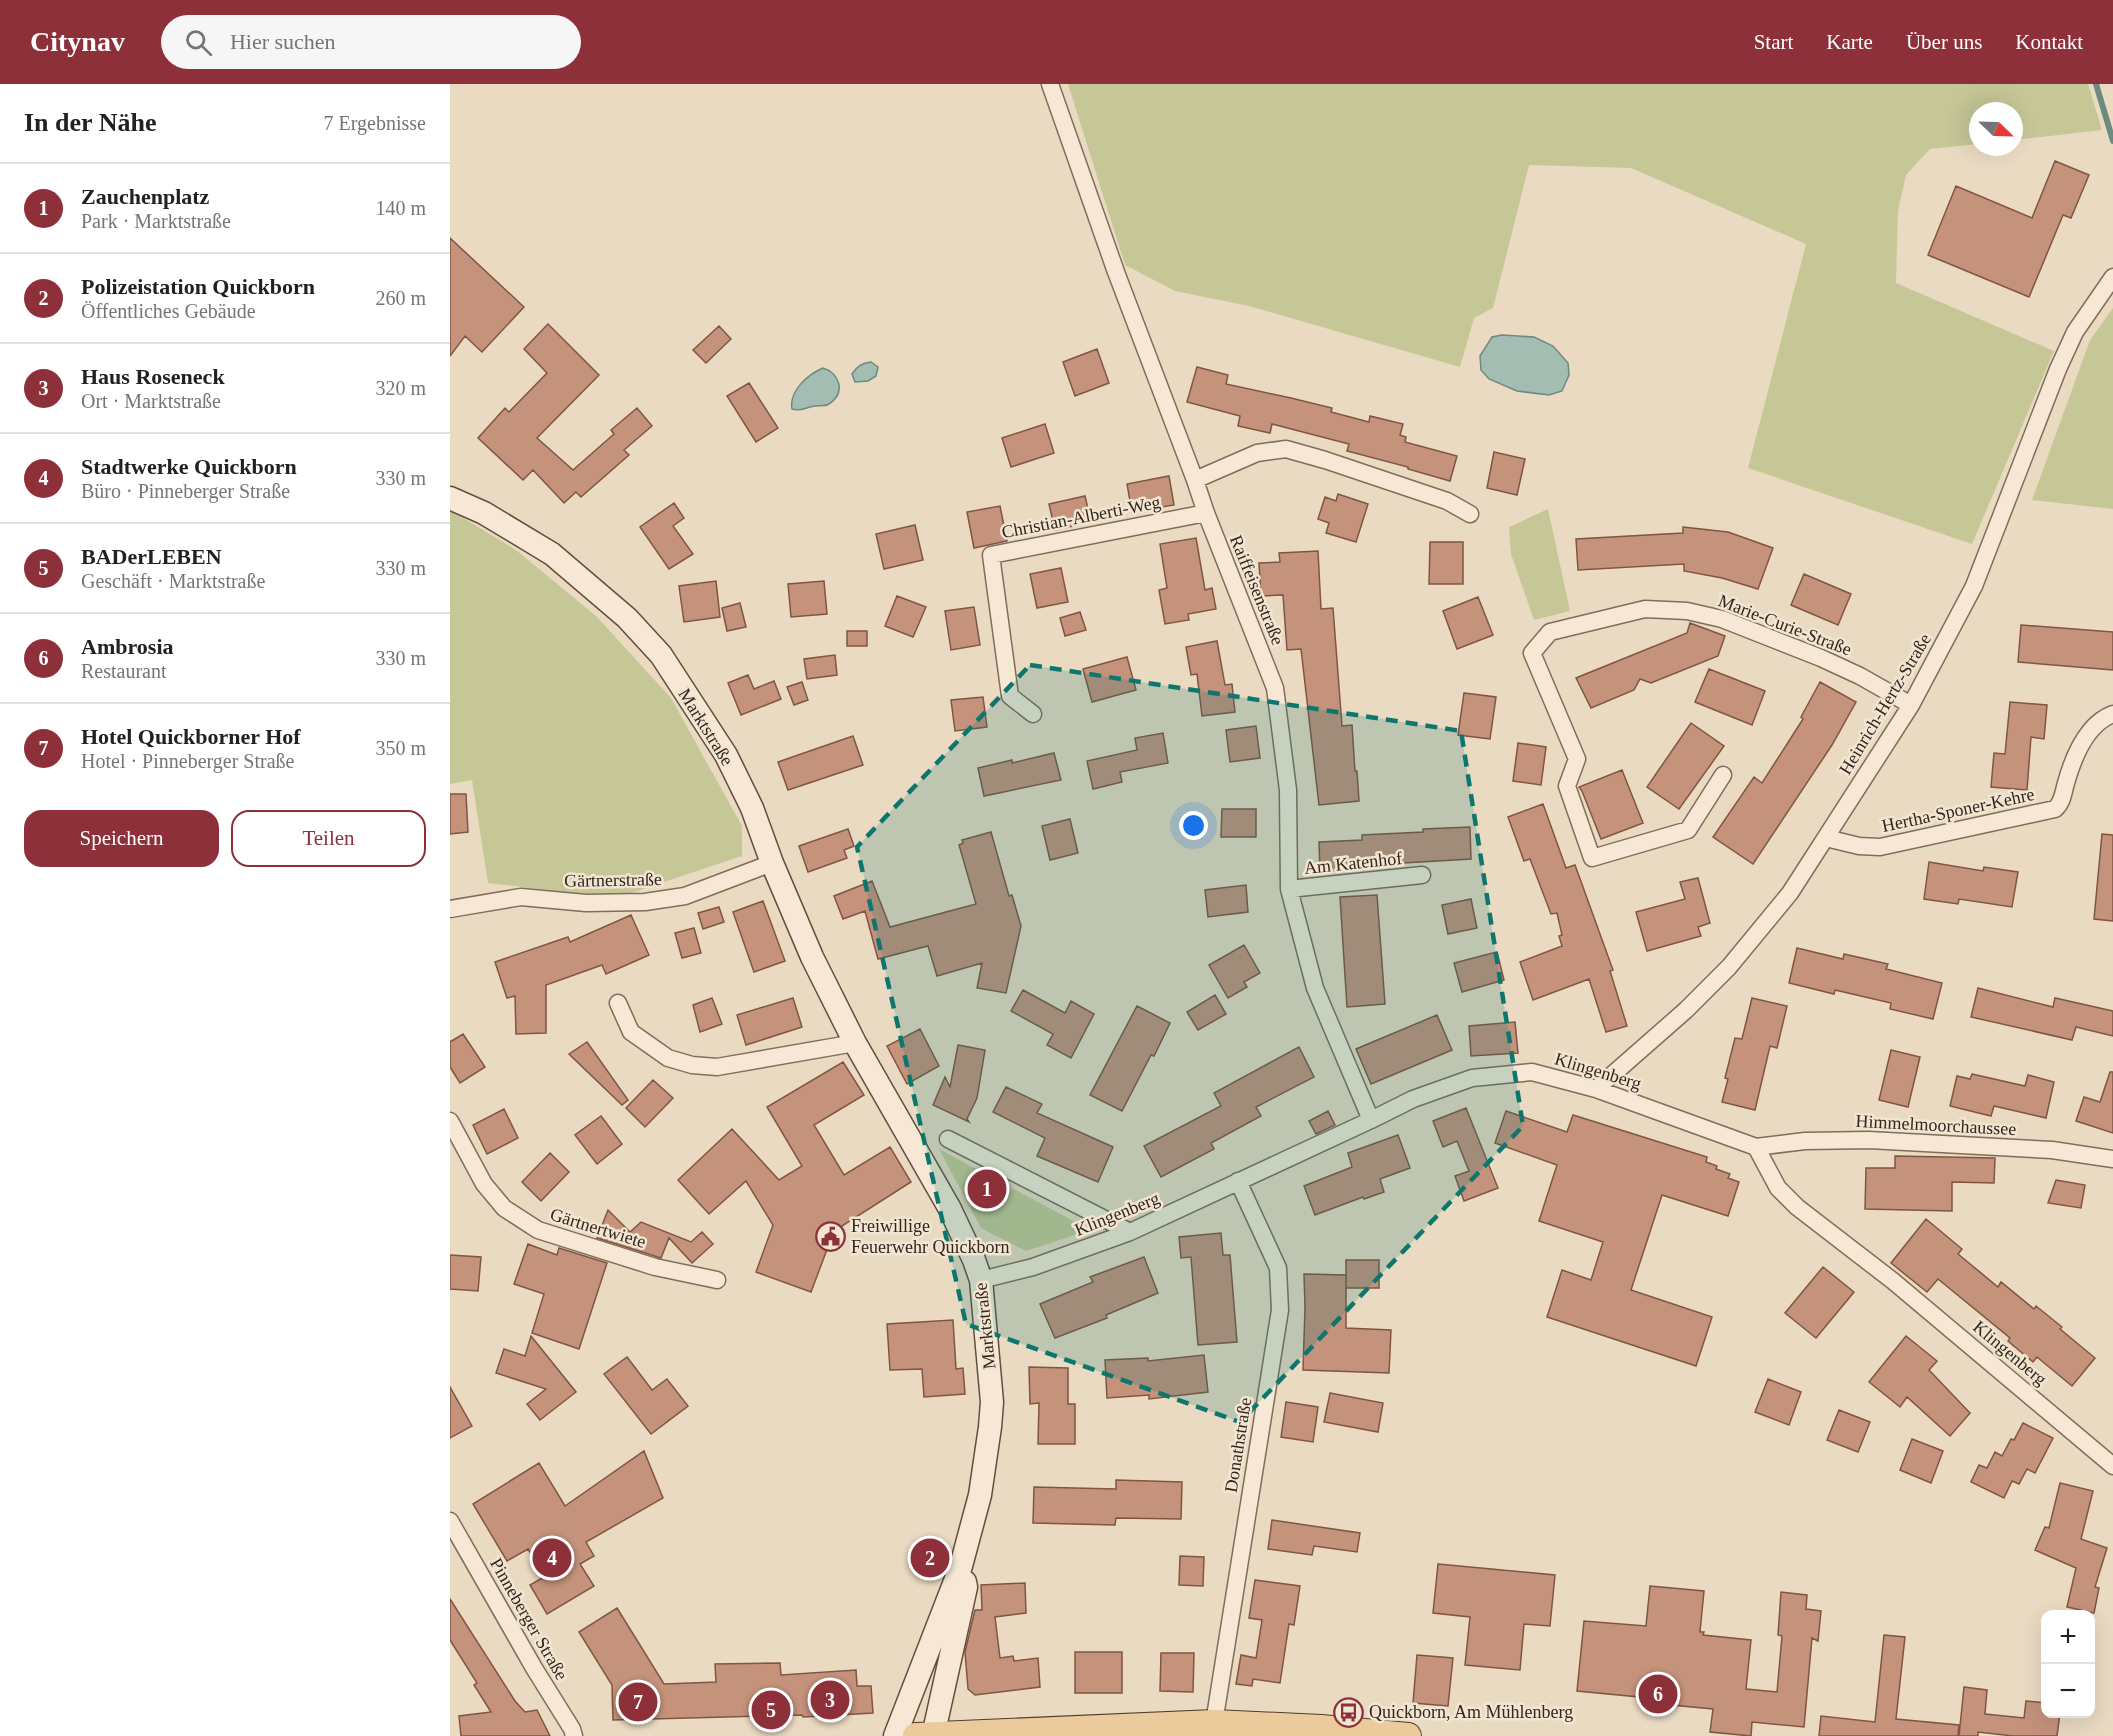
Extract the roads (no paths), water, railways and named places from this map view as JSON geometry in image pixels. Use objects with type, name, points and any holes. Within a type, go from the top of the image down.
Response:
[{"type":"main road","name":"Marktstraße","points":[[450,498],[484,513],[552,554],[627,618],[661,656],[726,755],[752,808],[772,863],[812,957],[855,1043],[950,1209],[974,1260],[981,1280],[992,1402],[980,1495],[961,1566],[895,1736]]},
{"type":"main road","name":"Marktstraße","points":[[927,1735],[966,1587],[961,1566]]},
{"type":"main road","points":[[1089,1736],[1140,1727]]},
{"type":"main road","points":[[927,1735],[1140,1727],[1322,1728],[1408,1736]]},
{"type":"street","name":"Raiffeisenstraße","points":[[1050,84],[1116,272],[1206,513],[1275,688],[1288,790],[1289,889],[1315,988],[1371,1120]]},
{"type":"street","name":"Heinrich-Hertz-Straße","points":[[1596,1089],[1686,1010],[1729,967],[1790,892],[1911,705],[1974,586],[2070,342],[2113,277]]},
{"type":"street","points":[[1195,480],[1257,453],[1286,449],[1447,501],[1470,514]]},
{"type":"street","name":"Christian-Alberti-Weg","points":[[1033,714],[1010,696],[991,555],[1206,513]]},
{"type":"street","name":"Marie-Curie-Straße","points":[[1723,775],[1688,830],[1592,858],[1567,786],[1576,759],[1532,653],[1550,632],[1645,609],[1687,611],[1722,619],[1821,658],[1860,676],[1911,705]]},
{"type":"street","name":"Hertha-Sponer-Kehre","points":[[1826,838],[1859,846],[1880,847],[2055,809],[2061,804],[2068,777],[2088,735],[2097,723],[2113,714]]},
{"type":"street","name":"Gärtnerstraße","points":[[450,909],[521,897],[586,903],[645,902],[675,898],[772,863]]},
{"type":"street","name":"Am Katenhof","points":[[1289,889],[1422,875]]},
{"type":"street","points":[[618,1003],[632,1032],[668,1058],[692,1065],[717,1067],[855,1043]]},
{"type":"street","name":"Klingenberg","points":[[981,1280],[1033,1267],[1130,1232],[1413,1099],[1472,1078],[1532,1072],[1596,1089],[1756,1147],[1778,1188],[1797,1207],[1893,1281],[2113,1466]]},
{"type":"street","name":"Gärtnertwiete","points":[[450,1121],[484,1184],[504,1208],[538,1230],[655,1267],[717,1280]]},
{"type":"street","points":[[948,1139],[1130,1232]]},
{"type":"street","name":"Himmelmoorchaussee","points":[[1756,1147],[1805,1141],[1869,1140],[2052,1150],[2113,1159]]},
{"type":"street","name":"Donathstraße","points":[[1212,1729],[1280,1310],[1278,1268],[1238,1181]]},
{"type":"street","name":"Pinneberger Straße","points":[[450,1521],[574,1736]]},
{"type":"waterway","points":[[2096,84],[2113,141]]},
{"type":"place","name":"Zauchenplatz","points":[[987,1189]]},
{"type":"place","name":"Freiwillige Feuerwehr Quickborn","points":[[830,1236]]},
{"type":"place","name":"Stadtwerke Quickborn","points":[[552,1558]]},
{"type":"place","name":"Polizeistation Quickborn","points":[[930,1558]]},
{"type":"place","name":"Ambrosia","points":[[1658,1694]]},
{"type":"place","name":"Haus Roseneck","points":[[830,1700]]},
{"type":"place","name":"Hotel Quickborner Hof","points":[[638,1702]]},
{"type":"place","name":"BADerLEBEN","points":[[771,1710]]},
{"type":"place","name":"Quickborn, Am Mühlenberg","points":[[1348,1712]]}]
